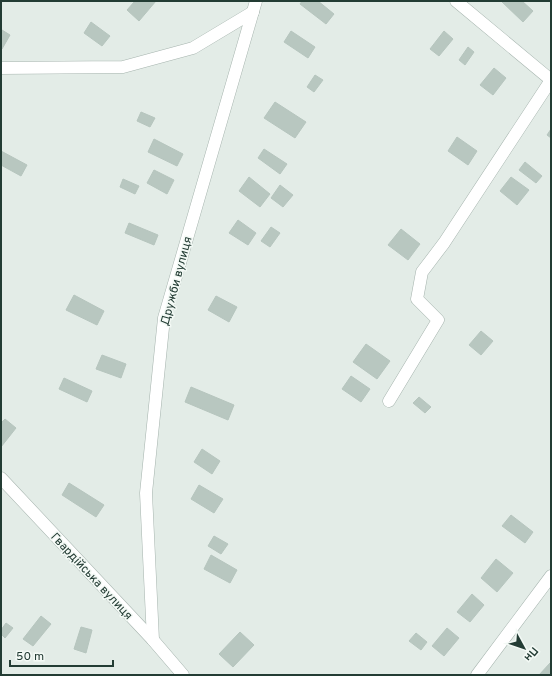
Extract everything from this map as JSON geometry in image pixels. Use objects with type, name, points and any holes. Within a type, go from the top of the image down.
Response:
[{"type":"street","points":[[389,401],[438,320],[417,299],[422,272],[444,243],[551,80],[456,1]]},
{"type":"street","points":[[1,68],[123,67],[193,48],[254,6]]},
{"type":"street","name":"Дружби вулиця","points":[[153,640],[146,493],[164,318],[254,6]]},
{"type":"street","name":"Гвардійська вулиця","points":[[1,478],[153,640],[183,675]]},
{"type":"street","points":[[477,675],[551,576]]},
{"type":"building","points":[[135,1],[156,1],[139,21],[127,10]]},
{"type":"building","points":[[302,1],[318,1],[334,14],[326,24],[300,4]]},
{"type":"building","points":[[501,1],[522,1],[533,11],[523,22]]},
{"type":"building","points":[[91,22],[110,36],[102,46],[84,33]]},
{"type":"building","points":[[2,30],[10,35],[2,49],[1,33]]},
{"type":"building","points":[[291,31],[315,47],[308,58],[284,42]]},
{"type":"building","points":[[444,31],[453,39],[439,56],[430,49]]},
{"type":"building","points":[[468,47],[474,52],[465,65],[459,60]]},
{"type":"building","points":[[494,68],[506,78],[493,95],[480,85]]},
{"type":"building","points":[[315,75],[323,80],[314,92],[307,87]]},
{"type":"building","points":[[275,102],[306,122],[295,138],[264,118]]},
{"type":"building","points":[[141,112],[155,118],[150,127],[137,121]]},
{"type":"building","points":[[551,129],[551,138],[547,135]]},
{"type":"building","points":[[457,137],[477,151],[468,165],[448,151]]},
{"type":"building","points":[[154,139],[183,154],[177,166],[148,152]]},
{"type":"building","points":[[264,149],[287,164],[280,174],[258,158]]},
{"type":"building","points":[[1,151],[27,165],[21,176],[1,165]]},
{"type":"building","points":[[525,162],[542,176],[536,183],[519,170]]},
{"type":"building","points":[[154,170],[174,180],[167,194],[147,183]]},
{"type":"building","points":[[249,177],[270,194],[260,207],[239,191]]},
{"type":"building","points":[[511,177],[529,190],[517,205],[500,191]]},
{"type":"building","points":[[123,179],[139,186],[135,194],[120,187]]},
{"type":"building","points":[[280,185],[293,195],[283,207],[271,198]]},
{"type":"building","points":[[238,220],[256,233],[248,245],[229,233]]},
{"type":"building","points":[[129,223],[158,235],[154,245],[125,233]]},
{"type":"building","points":[[271,227],[280,233],[270,247],[261,241]]},
{"type":"building","points":[[401,229],[420,244],[408,260],[388,245]]},
{"type":"building","points":[[74,295],[104,311],[97,325],[66,310]]},
{"type":"building","points":[[216,296],[237,307],[229,322],[208,310]]},
{"type":"building","points":[[481,331],[493,341],[481,355],[469,345]]},
{"type":"building","points":[[366,344],[390,361],[377,379],[353,362]]},
{"type":"building","points":[[102,355],[126,364],[121,378],[96,369]]},
{"type":"building","points":[[351,376],[370,389],[361,402],[342,389]]},
{"type":"building","points":[[64,378],[92,391],[87,402],[59,389]]},
{"type":"building","points":[[191,387],[234,405],[228,420],[185,402]]},
{"type":"building","points":[[419,397],[431,407],[425,413],[413,403]]},
{"type":"building","points":[[5,419],[16,428],[1,447],[1,423]]},
{"type":"building","points":[[202,449],[220,461],[212,474],[194,462]]},
{"type":"building","points":[[69,483],[104,505],[96,517],[62,495]]},
{"type":"building","points":[[199,485],[223,499],[214,513],[191,499]]},
{"type":"building","points":[[511,515],[533,532],[525,543],[502,526]]},
{"type":"building","points":[[214,536],[228,544],[221,554],[208,546]]},
{"type":"building","points":[[211,555],[237,570],[230,583],[204,569]]},
{"type":"building","points":[[496,559],[513,573],[497,592],[481,578]]},
{"type":"building","points":[[472,594],[484,605],[470,622],[457,612]]},
{"type":"building","points":[[41,616],[51,624],[33,646],[23,639]]},
{"type":"building","points":[[6,623],[13,628],[5,638],[1,634],[1,630]]},
{"type":"building","points":[[81,627],[92,630],[86,653],[74,649]]},
{"type":"building","points":[[447,628],[459,638],[444,656],[432,646]]},
{"type":"building","points":[[240,632],[254,645],[233,667],[219,654]]},
{"type":"building","points":[[416,633],[427,642],[421,650],[409,641]]},
{"type":"building","points":[[550,663],[551,675],[539,675]]}]
